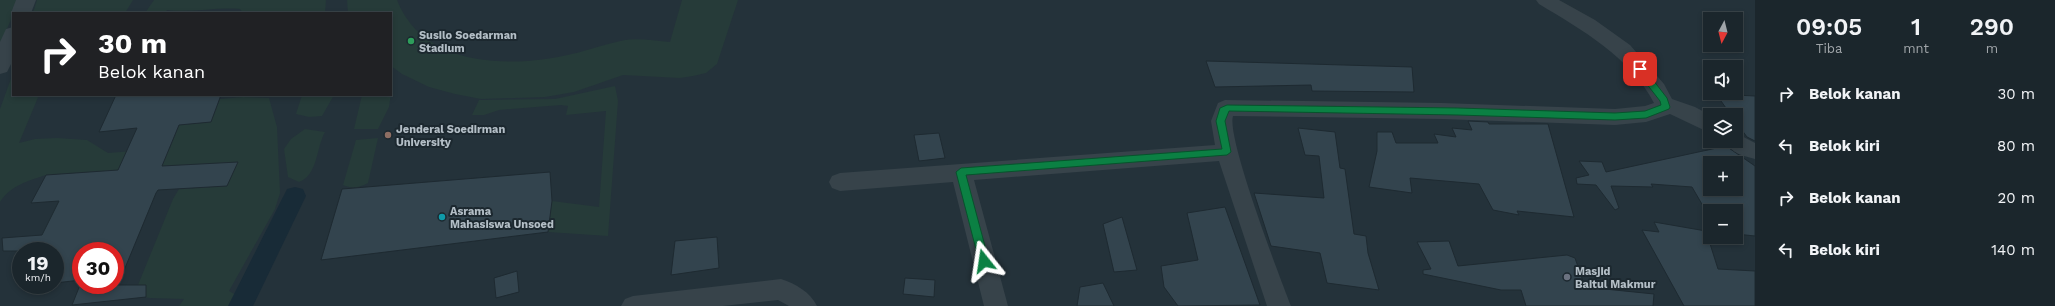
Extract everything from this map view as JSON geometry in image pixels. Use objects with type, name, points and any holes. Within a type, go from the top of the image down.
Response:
[{"type":"street","points":[[21,12],[26,0]]},
{"type":"street","points":[[1545,0],[1588,24],[1623,50],[1657,89],[1665,104],[1688,112],[1703,121]]},
{"type":"street","points":[[0,66],[12,36]]},
{"type":"street","points":[[1279,306],[1227,152],[1221,121],[1223,110],[1227,108],[1450,111],[1615,117],[1646,114],[1666,107],[1665,104]]},
{"type":"street","points":[[1743,146],[1755,151]]},
{"type":"street","points":[[840,182],[1227,152]]},
{"type":"street","points":[[961,172],[996,306]]},
{"type":"street","points":[[633,306],[781,289],[795,297],[805,306]]},
{"type":"green space","points":[[0,0],[20,0],[15,12],[12,12],[12,18],[0,44]]},
{"type":"green space","points":[[37,0],[133,0],[126,12],[33,12]]},
{"type":"green space","points":[[154,0],[326,0],[325,12],[242,12],[240,9],[222,9],[146,12]]},
{"type":"green space","points":[[347,0],[397,0],[409,22],[425,38],[445,49],[467,57],[491,61],[516,61],[540,60],[563,56],[630,39],[670,42],[682,0],[738,0],[717,64],[706,73],[680,78],[623,75],[574,92],[545,97],[481,99],[429,87],[402,74],[392,67],[392,12],[348,12]]},
{"type":"green space","points":[[12,76],[12,96],[39,96],[19,143],[35,139],[57,138],[87,140],[108,153],[170,148],[179,125],[211,122],[220,99],[243,97],[269,98],[277,127],[280,193],[275,209],[229,291],[236,295],[229,306],[179,306],[184,299],[150,298],[138,296],[138,285],[173,199],[179,189],[227,186],[237,163],[46,175],[20,184],[9,191],[0,202],[0,109]]},
{"type":"green space","points":[[615,86],[618,101],[608,236],[548,232],[552,201],[599,207],[606,111],[566,115],[568,106],[561,105],[499,110],[484,115],[472,115],[479,100],[555,99]]},
{"type":"green space","points":[[302,96],[333,96],[322,116],[309,117],[296,114]]},
{"type":"green space","points":[[362,96],[391,96],[389,107],[378,129],[354,129]]},
{"type":"green space","points":[[305,129],[325,132],[310,173],[299,182],[288,177],[284,149],[291,139]]},
{"type":"green space","points":[[378,138],[368,183],[355,187],[343,185],[356,140]]},
{"type":"building","points":[[1206,61],[1412,67],[1414,92],[1312,91],[1311,85],[1215,87]]},
{"type":"building","points":[[1743,95],[1755,96],[1755,141],[1747,137],[1743,132],[1743,108],[1726,108],[1720,100],[1743,100]]},
{"type":"building","points":[[116,96],[221,96],[211,122],[179,125],[162,166],[238,162],[227,186],[158,190],[124,270],[124,242],[72,242],[72,281],[64,282],[64,242],[12,242],[12,251],[3,251],[2,238],[42,235],[59,201],[31,203],[46,175],[118,170],[137,128],[99,132]]},
{"type":"building","points":[[1468,121],[1488,122],[1489,124],[1548,124],[1574,217],[1517,211],[1519,215],[1493,210],[1479,184],[1410,178],[1412,193],[1369,187],[1377,151],[1377,132],[1392,132],[1396,143],[1438,143],[1434,134],[1456,137],[1452,128],[1472,130]]},
{"type":"building","points":[[1298,128],[1335,132],[1340,168],[1345,169],[1354,234],[1366,236],[1368,253],[1379,290],[1327,283],[1320,253],[1271,246],[1254,193],[1324,198],[1319,156],[1305,155]]},
{"type":"building","points":[[939,133],[945,158],[919,161],[914,135]]},
{"type":"building","points":[[1717,148],[1729,148],[1740,156],[1703,156],[1703,196],[1743,196],[1743,158],[1755,166],[1755,236],[1743,235],[1743,204],[1703,204],[1703,206],[1692,187],[1651,184],[1653,187],[1611,186],[1619,208],[1615,210],[1596,185],[1577,184],[1576,178],[1589,175],[1579,161],[1602,162],[1606,172]]},
{"type":"building","name":"Asrama Mahasiswa Unsoed","points":[[550,172],[552,201],[548,232],[321,260],[342,189]]},
{"type":"building","points":[[1225,207],[1260,305],[1178,306],[1164,287],[1161,266],[1198,260],[1187,213]]},
{"type":"building","points":[[1122,217],[1137,270],[1114,272],[1103,224]]},
{"type":"building","points":[[1654,222],[1703,230],[1703,244],[1710,244],[1718,269],[1755,271],[1755,306],[1684,306],[1642,230],[1659,232]]},
{"type":"building","points":[[717,237],[719,268],[671,275],[675,241]]},
{"type":"building","points":[[1449,241],[1458,266],[1567,255],[1575,258],[1585,287],[1654,294],[1653,306],[1526,306],[1521,290],[1501,290],[1423,274],[1423,270],[1431,269],[1417,242]]},
{"type":"building","points":[[517,271],[519,292],[496,298],[494,278]]},
{"type":"building","points":[[905,278],[935,280],[934,297],[903,294]]},
{"type":"building","points":[[1103,283],[1114,306],[1077,306],[1080,287]]},
{"type":"building","points":[[124,285],[146,285],[146,297],[72,305],[76,294],[124,294]]},
{"type":"waterway","points":[[240,306],[295,196]]},
{"type":"place","name":"Susilo Soedarman Stadium","points":[[411,41]]},
{"type":"place","name":"Jenderal Soedirman University","points":[[388,135]]},
{"type":"place","name":"Asrama Mahasiswa Unsoed","points":[[442,217]]},
{"type":"place","name":"Masjid Baitul Makmur","points":[[1567,277]]},
{"type":"route","points":[[984,261],[961,172],[1227,152],[1221,121],[1223,110],[1225,108],[1458,111],[1615,117],[1646,114],[1666,107],[1664,100],[1657,89],[1640,69]]}]
